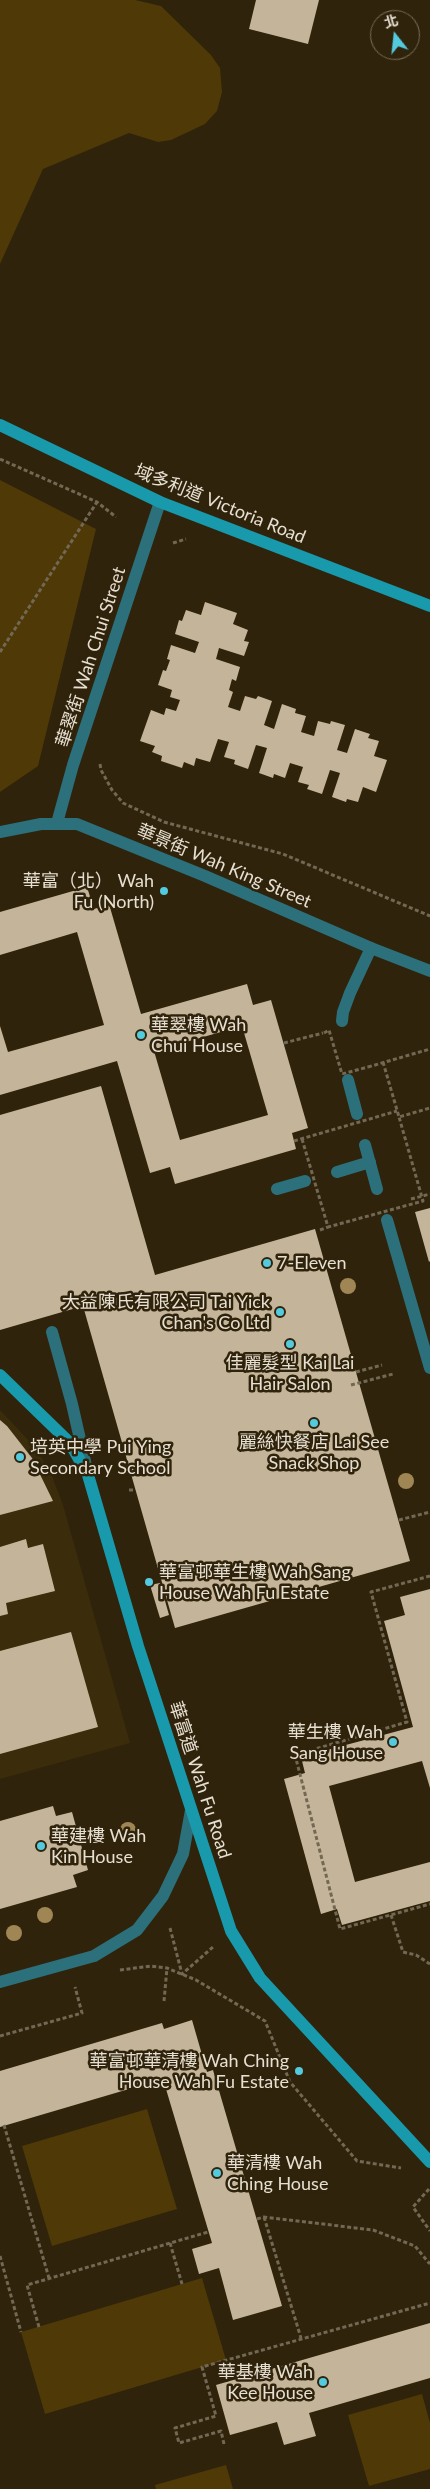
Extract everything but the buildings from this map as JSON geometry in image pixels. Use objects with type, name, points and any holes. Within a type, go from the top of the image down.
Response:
[{"type":"street","name":"域多利道 Victoria Road","points":[[0,426],[160,502],[430,606]]},
{"type":"street","name":"華翠街 Wah Chui Street","points":[[58,823],[74,765],[160,502]]},
{"type":"street","name":"華景街 Wah King Street","points":[[0,832],[27,826],[58,823],[76,824],[371,948],[430,970]]},
{"type":"street","points":[[342,1021],[350,993],[371,948]]},
{"type":"street","points":[[348,1080],[357,1114]]},
{"type":"street","points":[[365,1145],[378,1189]]},
{"type":"street","points":[[337,1172],[370,1162]]},
{"type":"street","points":[[277,1189],[305,1181]]},
{"type":"street","points":[[387,1220],[430,1368]]},
{"type":"street","points":[[52,1332],[72,1404],[88,1475]]},
{"type":"street","name":"華富道 Wah Fu Road","points":[[0,1375],[70,1442],[88,1475],[138,1646],[231,1932],[260,1978],[430,2162]]},
{"type":"street","points":[[0,1982],[94,1956],[137,1930],[163,1896],[183,1854],[191,1810]]},
{"type":"path","points":[[0,459],[97,502],[116,517]]},
{"type":"path","points":[[0,652],[97,502]]},
{"type":"path","points":[[169,546],[188,538]]},
{"type":"path","points":[[100,762],[101,770],[123,803],[164,822],[283,854],[430,916]]},
{"type":"path","points":[[284,1044],[329,1030],[342,1074],[430,1049]]},
{"type":"path","points":[[320,1230],[423,1201],[383,1062]]},
{"type":"path","points":[[399,1117],[430,1108]]},
{"type":"path","points":[[294,1141],[397,1111]]},
{"type":"path","points":[[302,1139],[328,1227]]},
{"type":"path","points":[[411,1199],[430,1194]]},
{"type":"path","points":[[356,1372],[382,1365]]},
{"type":"path","points":[[351,1385],[393,1374]]},
{"type":"path","points":[[129,1490],[135,1490]]},
{"type":"path","points":[[399,1520],[430,1512]]},
{"type":"path","points":[[430,1576],[371,1592],[407,1722],[295,1754],[340,1929],[430,1904]]},
{"type":"path","points":[[391,1915],[403,1952],[416,1955],[430,1964]]},
{"type":"path","points":[[118,1971],[135,1967],[167,1968],[196,1980],[265,2022],[290,2082],[358,2161],[404,2168]]},
{"type":"path","points":[[164,2001],[167,1968]]},
{"type":"path","points":[[0,2036],[82,2013],[73,1981]]},
{"type":"path","points":[[4,2125],[48,2278]]},
{"type":"path","points":[[424,2182],[430,2189],[413,2207],[430,2231]]},
{"type":"path","points":[[257,2219],[264,2216],[373,2230],[415,2246],[430,2261]]},
{"type":"path","points":[[264,2216],[301,2338]]},
{"type":"path","points":[[39,2327],[26,2285],[208,2232]]},
{"type":"path","points":[[170,2244],[182,2284]]},
{"type":"path","points":[[0,2256],[21,2332]]},
{"type":"path","points":[[224,2444],[221,2432],[179,2443],[175,2428],[216,2416],[202,2367],[430,2303]]},
{"type":"shaded area","points":[[0,0],[135,0],[161,6],[211,55],[220,68],[222,92],[217,111],[205,124],[171,140],[158,142],[129,133],[43,169],[0,264]]},
{"type":"shaded area","points":[[0,480],[96,529],[38,766],[0,792]]},
{"type":"shaded area","points":[[0,1410],[32,1444],[50,1471],[63,1505],[130,1743],[0,1779]]},
{"type":"shaded area","points":[[147,2109],[177,2209],[52,2246],[22,2146]]},
{"type":"shaded area","points":[[202,2278],[226,2360],[45,2414],[21,2332]]},
{"type":"shaded area","points":[[422,2394],[430,2423],[430,2469],[369,2486],[348,2415]]},
{"type":"shaded area","points":[[226,2465],[233,2489],[156,2489],[155,2485]]},
{"type":"place","name":"華富（北） Wah Fu (North)","points":[[164,891]]},
{"type":"place","name":"華翠樓 Wah Chui House","points":[[141,1035]]},
{"type":"place","name":"7-Eleven","points":[[267,1263]]},
{"type":"place","name":"大益陳氏有限公司 Tai Yick Chan's Co Ltd","points":[[280,1312]]},
{"type":"place","name":"佳麗髮型 Kai Lai Hair Salon","points":[[290,1344]]},
{"type":"place","name":"麗絲快餐店 Lai See Snack Shop","points":[[314,1423]]},
{"type":"place","name":"培英中學 Pui Ying Secondary School","points":[[20,1457]]},
{"type":"place","name":"華富邨華生樓 Wah Sang House Wah Fu Estate","points":[[149,1582]]},
{"type":"place","name":"華生樓 Wah Sang House","points":[[393,1742]]},
{"type":"place","name":"華建樓 Wah Kin House","points":[[41,1846]]},
{"type":"place","name":"華富邨華清樓 Wah Ching House Wah Fu Estate","points":[[299,2071]]},
{"type":"place","name":"華清樓 Wah Ching House","points":[[217,2173]]},
{"type":"place","name":"華基樓 Wah Kee House","points":[[323,2382]]}]
